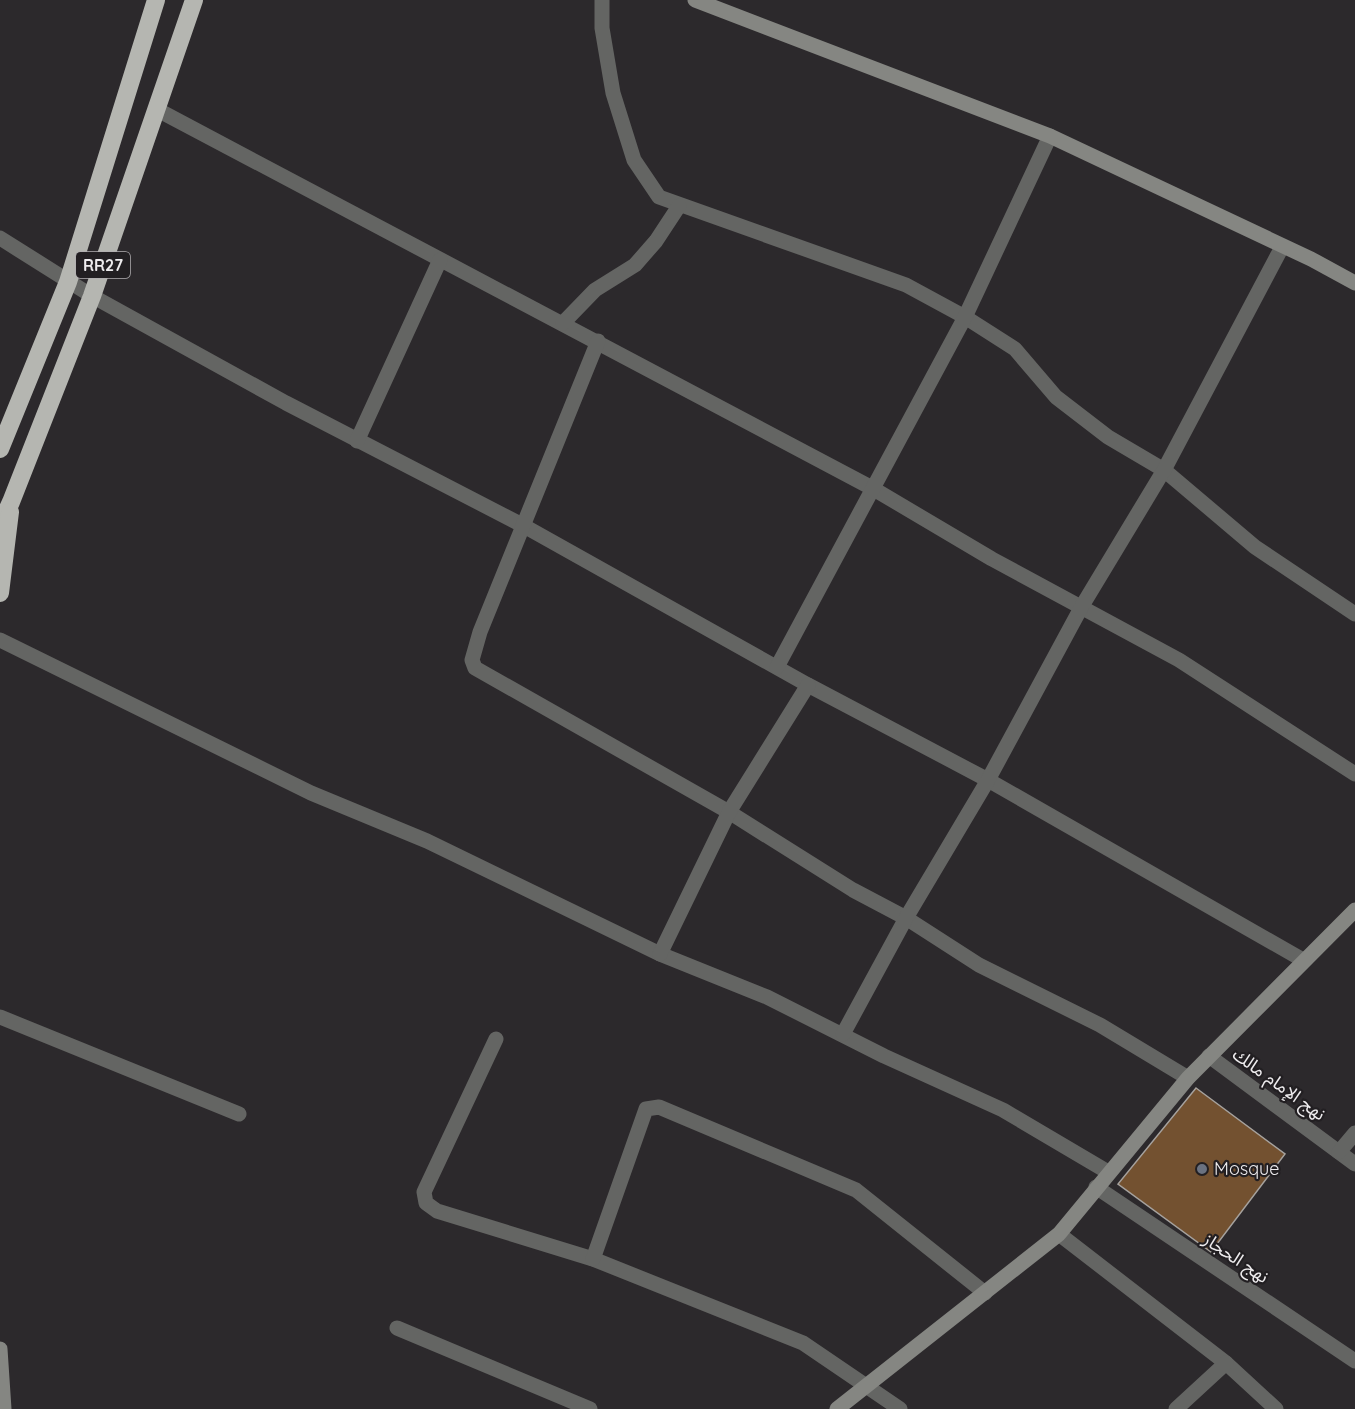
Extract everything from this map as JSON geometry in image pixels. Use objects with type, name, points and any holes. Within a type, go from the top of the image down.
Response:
[{"type":"highway","name":"RR27","points":[[0,449],[68,282],[156,0]]},
{"type":"highway","name":"RR27","points":[[0,525],[92,296],[194,0]]},
{"type":"highway","points":[[0,593],[11,502]]},
{"type":"street","points":[[602,0],[602,28],[613,93],[634,160],[659,197],[906,285],[965,317],[1015,350],[1056,397],[1108,436],[1164,470],[1255,547],[1353,609]]},
{"type":"street","points":[[695,0],[1050,136],[1311,259],[1355,283]]},
{"type":"street","points":[[156,109],[440,260],[563,322],[872,488],[992,559],[1179,660],[1355,774]]},
{"type":"street","points":[[777,668],[965,317],[1050,136]]},
{"type":"street","points":[[563,322],[595,290],[635,265],[656,241],[679,206]]},
{"type":"street","points":[[0,238],[92,296],[357,441],[524,526],[808,685],[988,780],[1303,960]]},
{"type":"street","points":[[843,1034],[906,918],[988,780],[1082,606],[1164,470],[1282,247]]},
{"type":"street","points":[[357,441],[440,260]]},
{"type":"street","points":[[598,341],[480,632],[472,660],[475,668],[729,812],[853,890],[906,918],[979,964],[1100,1025],[1188,1078]]},
{"type":"street","points":[[0,640],[311,793],[427,841],[660,954],[767,997],[884,1056],[1003,1110],[1108,1172]]},
{"type":"street","points":[[660,954],[729,812],[808,685]]},
{"type":"street","points":[[837,1409],[1059,1234],[1188,1078],[1355,910]]},
{"type":"street","points":[[0,1017],[239,1114]]},
{"type":"street","points":[[496,1039],[424,1192],[426,1203],[437,1212],[593,1258],[803,1343],[900,1409]]},
{"type":"street","name":"نهج الإمام مالك","points":[[1209,1056],[1355,1164]]},
{"type":"street","points":[[593,1258],[646,1109],[659,1107],[856,1190],[985,1293]]},
{"type":"street","points":[[1339,1152],[1355,1133]]},
{"type":"street","name":"نهج الحجاز","points":[[1096,1187],[1355,1360]]},
{"type":"street","points":[[1059,1234],[1226,1364],[1276,1409]]},
{"type":"street","points":[[397,1328],[590,1409]]},
{"type":"street","points":[[0,1349],[4,1409]]},
{"type":"street","points":[[1176,1409],[1226,1364]]},
{"type":"building","name":"Mosque","points":[[1196,1088],[1285,1154],[1211,1252],[1118,1184]]},
{"type":"place","name":"Mosque","points":[[1202,1169]]}]
